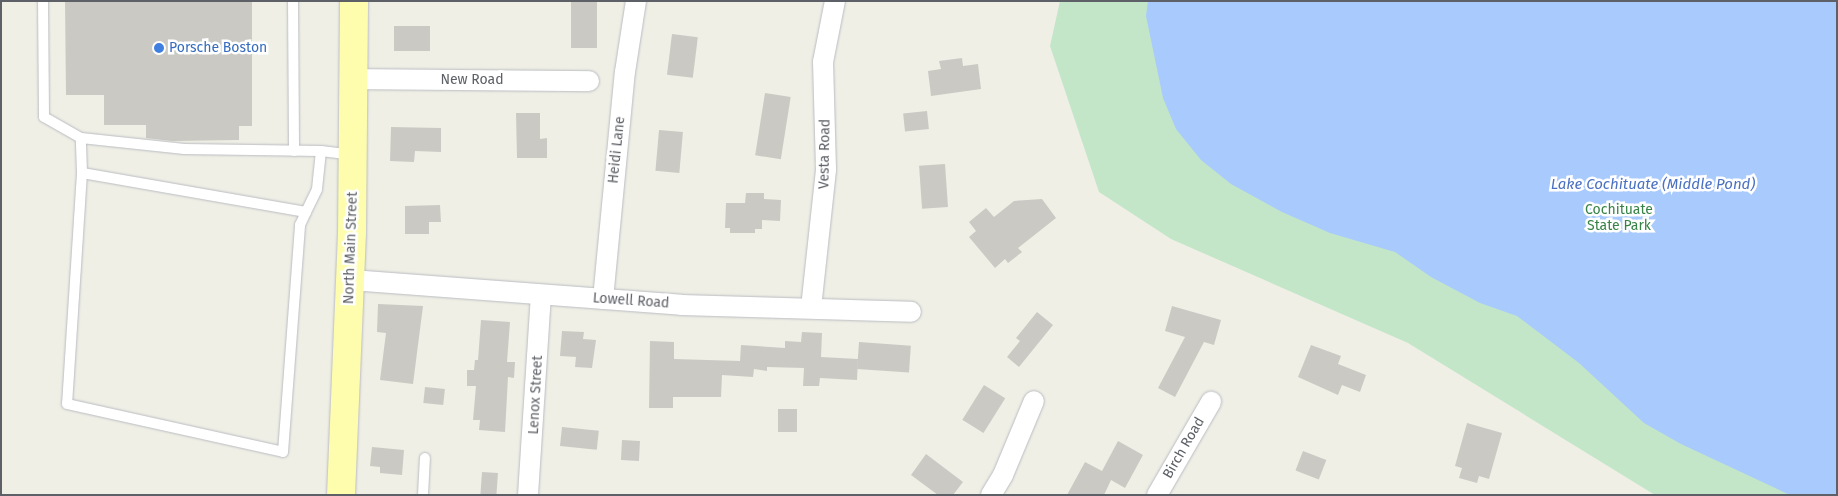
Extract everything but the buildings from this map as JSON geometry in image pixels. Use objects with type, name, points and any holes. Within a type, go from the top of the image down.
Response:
[{"type":"main road","name":"North Main Street","points":[[341,495],[351,280],[354,155],[354,1]]},
{"type":"street","name":"Heidi Lane","points":[[602,299],[625,72],[636,1]]},
{"type":"street","name":"Vesta Road","points":[[811,308],[826,169],[823,62],[835,1]]},
{"type":"street","name":"New Road","points":[[354,78],[589,81]]},
{"type":"street","name":"Lowell Road","points":[[351,280],[602,299],[911,312]]},
{"type":"street","name":"Lenox Street","points":[[528,495],[541,295]]},
{"type":"street","points":[[991,495],[1004,475],[1034,401]]},
{"type":"street","name":"Birch Road","points":[[1158,495],[1211,402]]},
{"type":"lane","points":[[43,1],[44,117],[81,138],[184,149],[321,151],[354,155]]},
{"type":"lane","points":[[293,1],[294,151]]},
{"type":"lane","points":[[81,138],[82,173],[67,404],[283,452],[300,225],[317,189],[321,151]]},
{"type":"lane","points":[[82,173],[306,212]]},
{"type":"lane","points":[[423,495],[425,458]]},
{"type":"green space","name":"Lake Cochituate (Middle Pond)","points":[[1060,1],[1837,1],[1837,495],[1655,495],[1408,343],[1171,239],[1099,192],[1050,46]]},
{"type":"water","name":"Lake Cochituate (Middle Pond)","points":[[1148,1],[1837,1],[1837,495],[1790,495],[1681,444],[1644,423],[1579,363],[1517,316],[1480,303],[1431,277],[1395,252],[1330,233],[1282,212],[1231,184],[1201,160],[1176,129],[1163,98],[1146,16]]},
{"type":"place","name":"Porsche Boston","points":[[159,48]]},
{"type":"park label","name":"Cochituate State Park","points":[[1619,218]]}]
